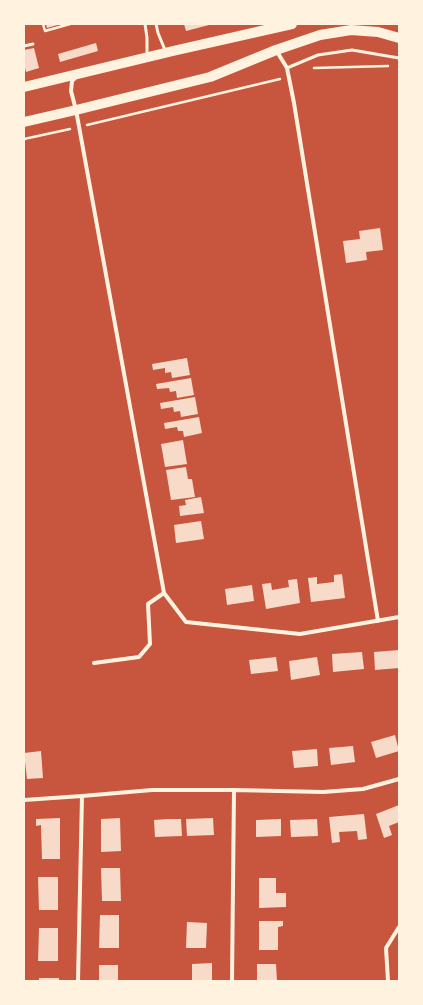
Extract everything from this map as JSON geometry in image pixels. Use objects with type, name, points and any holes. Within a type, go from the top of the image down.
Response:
[{"type":"main road","points":[[24,87],[292,24]]},
{"type":"main road","points":[[24,122],[210,77],[276,50],[320,35],[350,30],[378,32],[399,38]]},
{"type":"street","points":[[276,50],[287,68],[294,103],[378,621]]},
{"type":"street","points":[[78,74],[72,81],[71,91],[79,126],[164,593],[186,622],[300,634],[399,617]]},
{"type":"street","points":[[94,662],[139,657],[150,644],[148,604],[164,593]]},
{"type":"street","points":[[24,800],[152,790],[323,792],[363,789],[399,779]]},
{"type":"street","points":[[232,981],[234,790]]},
{"type":"street","points":[[78,981],[82,796]]},
{"type":"street","points":[[388,981],[386,948],[399,927]]},
{"type":"lane","points":[[145,24],[147,57]]},
{"type":"lane","points":[[156,24],[158,33],[169,52]]},
{"type":"lane","points":[[24,46],[33,44]]},
{"type":"lane","points":[[287,68],[318,55],[353,50],[399,58]]},
{"type":"path","points":[[43,24],[45,31],[70,24]]},
{"type":"path","points":[[308,70],[315,67],[391,66]]},
{"type":"path","points":[[24,139],[288,77]]},
{"type":"building","points":[[46,24],[61,24],[47,28]]},
{"type":"building","points":[[184,24],[209,24],[209,25],[186,31]]},
{"type":"building","points":[[96,43],[98,51],[60,62],[58,54]]},
{"type":"building","points":[[34,48],[39,68],[26,72],[24,64],[24,50]]},
{"type":"building","points":[[380,228],[383,250],[366,252],[367,260],[346,263],[343,241],[360,239],[359,231]]},
{"type":"building","points":[[187,358],[190,375],[172,378],[171,372],[165,373],[165,368],[153,370],[152,364]]},
{"type":"building","points":[[191,378],[194,395],[177,398],[176,391],[170,392],[169,388],[157,389],[156,384]]},
{"type":"building","points":[[195,397],[198,414],[181,417],[180,411],[174,412],[173,407],[161,409],[160,403]]},
{"type":"building","points":[[199,417],[202,433],[184,437],[183,431],[178,431],[177,427],[165,429],[164,423]]},
{"type":"building","points":[[183,440],[187,464],[165,467],[161,444]]},
{"type":"building","points":[[186,467],[188,479],[192,479],[195,497],[171,500],[166,470]]},
{"type":"building","points":[[201,497],[204,513],[180,516],[179,506],[186,505],[185,500]]},
{"type":"building","points":[[201,521],[204,539],[176,543],[174,525]]},
{"type":"building","points":[[342,574],[345,598],[311,602],[308,578],[317,577],[317,584],[334,582],[334,575]]},
{"type":"building","points":[[297,579],[300,603],[266,609],[262,584],[271,583],[272,590],[289,587],[288,580]]},
{"type":"building","points":[[252,585],[254,601],[227,605],[225,589]]},
{"type":"building","points":[[399,650],[399,668],[375,670],[374,652]]},
{"type":"building","points":[[362,652],[364,669],[333,672],[332,654]]},
{"type":"building","points":[[276,657],[278,671],[251,674],[249,660]]},
{"type":"building","points":[[317,657],[320,675],[291,680],[289,661]]},
{"type":"building","points":[[395,735],[399,751],[376,758],[371,742]]},
{"type":"building","points":[[353,746],[355,762],[331,765],[329,748]]},
{"type":"building","points":[[317,749],[318,766],[294,768],[292,751]]},
{"type":"building","points":[[41,751],[43,778],[27,779],[24,753]]},
{"type":"building","points":[[399,805],[399,822],[389,826],[392,835],[384,838],[376,814]]},
{"type":"building","points":[[364,814],[367,839],[358,840],[357,831],[339,832],[340,842],[332,843],[329,817]]},
{"type":"building","points":[[60,818],[60,859],[42,859],[41,825],[36,826],[36,819]]},
{"type":"building","points":[[120,818],[121,851],[101,852],[101,819]]},
{"type":"building","points":[[213,818],[214,835],[187,836],[186,819]]},
{"type":"building","points":[[181,819],[182,836],[155,837],[154,820]]},
{"type":"building","points":[[281,819],[281,836],[256,837],[256,820]]},
{"type":"building","points":[[317,819],[318,836],[291,837],[290,820]]},
{"type":"building","points":[[101,868],[120,868],[121,901],[102,901]]},
{"type":"building","points":[[38,877],[58,877],[58,910],[39,910]]},
{"type":"building","points":[[259,878],[276,878],[276,893],[286,893],[286,907],[259,908]]},
{"type":"building","points":[[100,915],[119,915],[119,948],[99,948]]},
{"type":"building","points":[[259,921],[283,921],[283,926],[278,927],[278,950],[259,950]]},
{"type":"building","points":[[187,922],[207,923],[206,948],[186,948]]},
{"type":"building","points":[[39,928],[58,928],[58,961],[38,961]]},
{"type":"building","points":[[212,963],[212,981],[192,981],[192,964]]},
{"type":"building","points":[[257,964],[276,964],[277,981],[257,981]]},
{"type":"building","points":[[99,965],[118,965],[118,981],[99,981]]},
{"type":"building","points":[[39,978],[59,978],[59,981],[39,981]]}]
